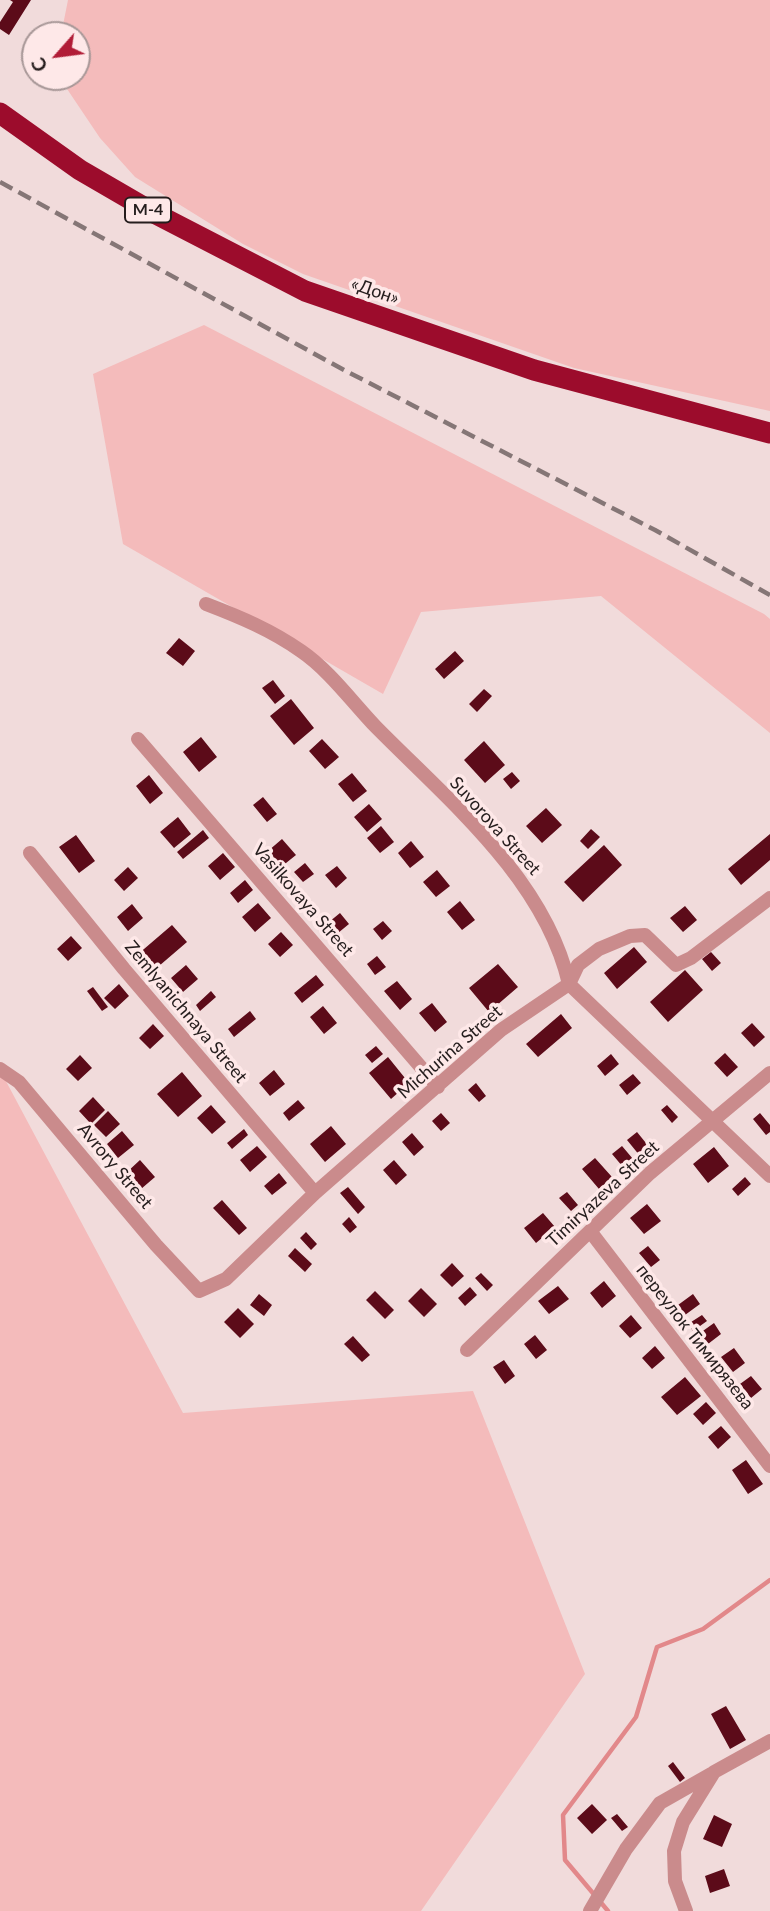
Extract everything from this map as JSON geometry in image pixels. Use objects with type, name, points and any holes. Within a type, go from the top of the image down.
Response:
[{"type":"highway","name":"«Дон»","points":[[0,113],[80,170],[143,207],[306,290],[534,370],[770,433]]},
{"type":"street","name":"Suvorova Street","points":[[206,604],[259,625],[304,653],[475,828],[527,890],[563,959],[569,984],[770,1175]]},
{"type":"street","name":"Vasilkovaya Street","points":[[138,739],[438,1087]]},
{"type":"street","name":"Zemlyanichnaya Street","points":[[30,853],[124,969],[315,1193]]},
{"type":"street","name":"Michurina Street","points":[[199,1291],[226,1279],[315,1193],[501,1030],[569,984],[578,965],[599,949],[629,936],[645,935],[676,965],[684,962],[770,898]]},
{"type":"street","name":"Avrory Street","points":[[0,1069],[19,1082],[156,1245],[199,1291]]},
{"type":"street","name":"Timiryazeva Street","points":[[467,1350],[650,1173],[770,1073]]},
{"type":"street","name":"переулок Тимирязева","points":[[590,1231],[770,1466]]},
{"type":"street","points":[[591,1907],[607,1879],[660,1803],[770,1741]]},
{"type":"street","points":[[686,1911],[676,1881],[674,1851],[683,1822],[714,1772]]},
{"type":"shaded area","points":[[68,0],[770,0],[770,411],[574,368],[303,274],[243,244],[135,177],[100,138],[68,91],[91,91],[91,21],[64,21]]},
{"type":"shaded area","points":[[204,325],[764,614],[770,619],[770,733],[601,596],[421,612],[383,694],[123,544],[93,374]]},
{"type":"shaded area","points":[[0,1070],[183,1413],[473,1391],[585,1674],[421,1911],[0,1911]]},
{"type":"building","points":[[10,0],[31,0],[9,35],[0,29],[0,22],[13,2]]},
{"type":"building","points":[[179,638],[195,651],[183,666],[166,653]]},
{"type":"building","points":[[455,651],[464,661],[444,679],[435,669]]},
{"type":"building","points":[[273,680],[285,696],[275,704],[262,688]]},
{"type":"building","points":[[484,689],[492,696],[477,712],[469,704]]},
{"type":"building","points":[[291,699],[314,728],[294,745],[270,716]]},
{"type":"building","points":[[201,737],[217,757],[199,772],[183,752]]},
{"type":"building","points":[[322,739],[339,757],[325,769],[309,751]]},
{"type":"building","points":[[484,741],[505,765],[485,783],[464,760]]},
{"type":"building","points":[[512,772],[520,781],[511,789],[503,779]]},
{"type":"building","points":[[352,773],[367,791],[353,802],[338,784]]},
{"type":"building","points":[[149,775],[163,793],[150,804],[136,786]]},
{"type":"building","points":[[263,797],[277,814],[267,822],[253,805]]},
{"type":"building","points":[[369,804],[382,819],[367,832],[354,817]]},
{"type":"building","points":[[546,808],[562,825],[542,843],[526,826]]},
{"type":"building","points":[[178,817],[191,834],[174,848],[160,832]]},
{"type":"building","points":[[381,826],[394,842],[380,853],[367,838]]},
{"type":"building","points":[[591,829],[600,837],[588,849],[580,841]]},
{"type":"building","points":[[203,830],[209,838],[183,859],[177,852]]},
{"type":"building","points":[[770,834],[770,860],[741,885],[728,869]]},
{"type":"building","points":[[76,835],[95,861],[79,873],[59,847]]},
{"type":"building","points":[[282,839],[296,855],[281,867],[268,851]]},
{"type":"building","points":[[411,841],[424,857],[410,868],[398,853]]},
{"type":"building","points":[[604,845],[622,865],[583,902],[564,882]]},
{"type":"building","points":[[223,853],[235,867],[220,880],[208,866]]},
{"type":"building","points":[[305,863],[314,874],[303,882],[294,872]]},
{"type":"building","points":[[337,866],[347,878],[336,888],[325,875]]},
{"type":"building","points":[[128,867],[138,878],[124,891],[114,880]]},
{"type":"building","points":[[437,870],[450,886],[436,897],[423,882]]},
{"type":"building","points":[[245,880],[253,890],[238,903],[230,893]]},
{"type":"building","points":[[460,901],[475,920],[462,930],[447,912]]},
{"type":"building","points":[[258,903],[271,918],[255,932],[242,917]]},
{"type":"building","points":[[132,904],[143,918],[128,931],[117,917]]},
{"type":"building","points":[[685,906],[697,920],[683,932],[670,918]]},
{"type":"building","points":[[340,913],[349,924],[338,933],[329,922]]},
{"type":"building","points":[[383,921],[392,931],[382,940],[373,929]]},
{"type":"building","points":[[172,925],[187,942],[152,972],[137,955]]},
{"type":"building","points":[[281,932],[293,945],[280,957],[268,944]]},
{"type":"building","points":[[71,936],[82,948],[68,961],[57,949]]},
{"type":"building","points":[[634,947],[647,962],[617,989],[604,973]]},
{"type":"building","points":[[711,952],[721,963],[712,971],[702,959]]},
{"type":"building","points":[[377,956],[386,967],[375,975],[367,964]]},
{"type":"building","points":[[498,964],[518,987],[489,1012],[469,988]]},
{"type":"building","points":[[186,965],[198,979],[183,992],[171,978]]},
{"type":"building","points":[[685,970],[703,990],[668,1022],[650,1002]]},
{"type":"building","points":[[316,975],[324,985],[302,1003],[294,993]]},
{"type":"building","points":[[397,981],[412,999],[400,1010],[384,991]]},
{"type":"building","points":[[119,984],[129,996],[115,1009],[104,998]]},
{"type":"building","points":[[93,987],[108,1007],[102,1011],[87,991]]},
{"type":"building","points":[[211,991],[216,997],[200,1011],[196,1005]]},
{"type":"building","points":[[432,1003],[447,1022],[435,1032],[419,1013]]},
{"type":"building","points":[[323,1006],[337,1023],[324,1034],[310,1017]]},
{"type":"building","points":[[250,1011],[256,1019],[234,1037],[228,1029]]},
{"type":"building","points":[[561,1014],[572,1028],[538,1057],[526,1044]]},
{"type":"building","points":[[752,1023],[765,1037],[754,1047],[741,1033]]},
{"type":"building","points":[[153,1024],[164,1036],[150,1049],[139,1038]]},
{"type":"building","points":[[376,1046],[383,1054],[372,1063],[365,1055]]},
{"type":"building","points":[[725,1053],[738,1067],[727,1077],[714,1063]]},
{"type":"building","points":[[611,1054],[619,1064],[605,1076],[597,1066]]},
{"type":"building","points":[[80,1055],[92,1068],[78,1081],[66,1069]]},
{"type":"building","points":[[388,1057],[409,1083],[391,1099],[369,1073]]},
{"type":"building","points":[[274,1070],[285,1084],[270,1096],[259,1083]]},
{"type":"building","points":[[182,1072],[202,1096],[178,1117],[157,1094]]},
{"type":"building","points":[[633,1074],[641,1083],[627,1095],[619,1085]]},
{"type":"building","points":[[476,1083],[486,1096],[479,1102],[468,1090]]},
{"type":"building","points":[[93,1097],[105,1110],[91,1124],[79,1111]]},
{"type":"building","points":[[298,1100],[305,1108],[289,1121],[283,1113]]},
{"type":"building","points":[[211,1105],[226,1122],[212,1134],[197,1118]]},
{"type":"building","points":[[667,1105],[678,1117],[672,1123],[661,1110]]},
{"type":"building","points":[[108,1111],[120,1124],[106,1137],[94,1125]]},
{"type":"building","points":[[441,1113],[450,1123],[441,1131],[432,1121]]},
{"type":"building","points":[[760,1113],[770,1125],[770,1132],[766,1135],[753,1119]]},
{"type":"building","points":[[331,1126],[346,1144],[325,1162],[310,1144]]},
{"type":"building","points":[[244,1129],[248,1135],[232,1149],[227,1143]]},
{"type":"building","points":[[122,1131],[134,1145],[118,1158],[107,1144]]},
{"type":"building","points":[[637,1132],[650,1148],[640,1156],[627,1140]]},
{"type":"building","points":[[412,1133],[424,1147],[414,1156],[402,1142]]},
{"type":"building","points":[[257,1146],[267,1157],[250,1172],[240,1160]]},
{"type":"building","points":[[622,1146],[633,1159],[623,1167],[612,1154]]},
{"type":"building","points":[[714,1147],[729,1166],[708,1183],[693,1164]]},
{"type":"building","points":[[595,1158],[612,1177],[599,1189],[582,1169]]},
{"type":"building","points":[[140,1160],[155,1177],[141,1189],[126,1173]]},
{"type":"building","points":[[394,1160],[407,1175],[396,1185],[383,1170]]},
{"type":"building","points":[[279,1173],[287,1183],[272,1195],[264,1186]]},
{"type":"building","points":[[745,1177],[751,1184],[738,1196],[732,1189]]},
{"type":"building","points":[[348,1187],[365,1207],[358,1214],[340,1193]]},
{"type":"building","points":[[567,1192],[578,1205],[571,1211],[559,1198]]},
{"type":"building","points":[[222,1200],[247,1228],[239,1235],[213,1208]]},
{"type":"building","points":[[647,1204],[661,1221],[644,1234],[630,1218]]},
{"type":"building","points":[[543,1213],[555,1227],[536,1243],[524,1228]]},
{"type":"building","points":[[349,1217],[357,1227],[350,1233],[342,1224]]},
{"type":"building","points":[[306,1232],[317,1244],[311,1250],[300,1238]]},
{"type":"building","points":[[648,1246],[660,1260],[651,1267],[639,1253]]},
{"type":"building","points":[[295,1248],[312,1264],[305,1272],[288,1256]]},
{"type":"building","points":[[452,1263],[464,1276],[452,1287],[440,1275]]},
{"type":"building","points":[[481,1273],[493,1285],[487,1291],[475,1278]]},
{"type":"building","points":[[604,1281],[616,1296],[602,1308],[590,1293]]},
{"type":"building","points":[[558,1286],[569,1299],[549,1314],[538,1301]]},
{"type":"building","points":[[470,1287],[477,1295],[465,1306],[458,1298]]},
{"type":"building","points":[[421,1288],[437,1304],[424,1317],[408,1301]]},
{"type":"building","points":[[375,1291],[394,1310],[385,1319],[366,1300]]},
{"type":"building","points":[[259,1294],[272,1305],[264,1316],[250,1305]]},
{"type":"building","points":[[693,1294],[700,1304],[685,1315],[678,1305]]},
{"type":"building","points":[[238,1308],[254,1324],[240,1338],[224,1322]]},
{"type":"building","points":[[631,1315],[642,1328],[630,1338],[619,1326]]},
{"type":"building","points":[[702,1315],[707,1321],[693,1331],[688,1324]]},
{"type":"building","points":[[714,1323],[721,1334],[708,1344],[700,1333]]},
{"type":"building","points":[[535,1335],[547,1350],[536,1359],[524,1344]]},
{"type":"building","points":[[353,1336],[370,1355],[362,1362],[344,1344]]},
{"type":"building","points":[[655,1346],[665,1358],[652,1369],[642,1358]]},
{"type":"building","points":[[734,1348],[745,1363],[733,1372],[721,1357]]},
{"type":"building","points":[[504,1360],[515,1376],[505,1384],[493,1367]]},
{"type":"building","points":[[751,1376],[762,1389],[751,1398],[740,1384]]},
{"type":"building","points":[[685,1377],[701,1396],[677,1415],[661,1397]]},
{"type":"building","points":[[706,1402],[716,1413],[703,1425],[693,1414]]},
{"type":"building","points":[[721,1426],[731,1437],[718,1449],[708,1437]]},
{"type":"building","points":[[746,1460],[763,1484],[748,1494],[732,1470]]},
{"type":"building","points":[[726,1706],[746,1740],[730,1749],[711,1714]]},
{"type":"building","points":[[673,1762],[685,1778],[680,1782],[668,1766]]},
{"type":"building","points":[[592,1804],[607,1820],[592,1834],[577,1818]]},
{"type":"building","points":[[617,1814],[628,1827],[622,1831],[611,1818]]},
{"type":"building","points":[[714,1815],[732,1824],[722,1847],[703,1839]]},
{"type":"building","points":[[724,1869],[730,1886],[710,1893],[705,1876]]},
{"type":"waterway","points":[[608,1911],[565,1860],[563,1815],[636,1717],[657,1647],[703,1629],[770,1580]]},
{"type":"railway","points":[[0,182],[344,370],[655,530],[770,595]]}]
